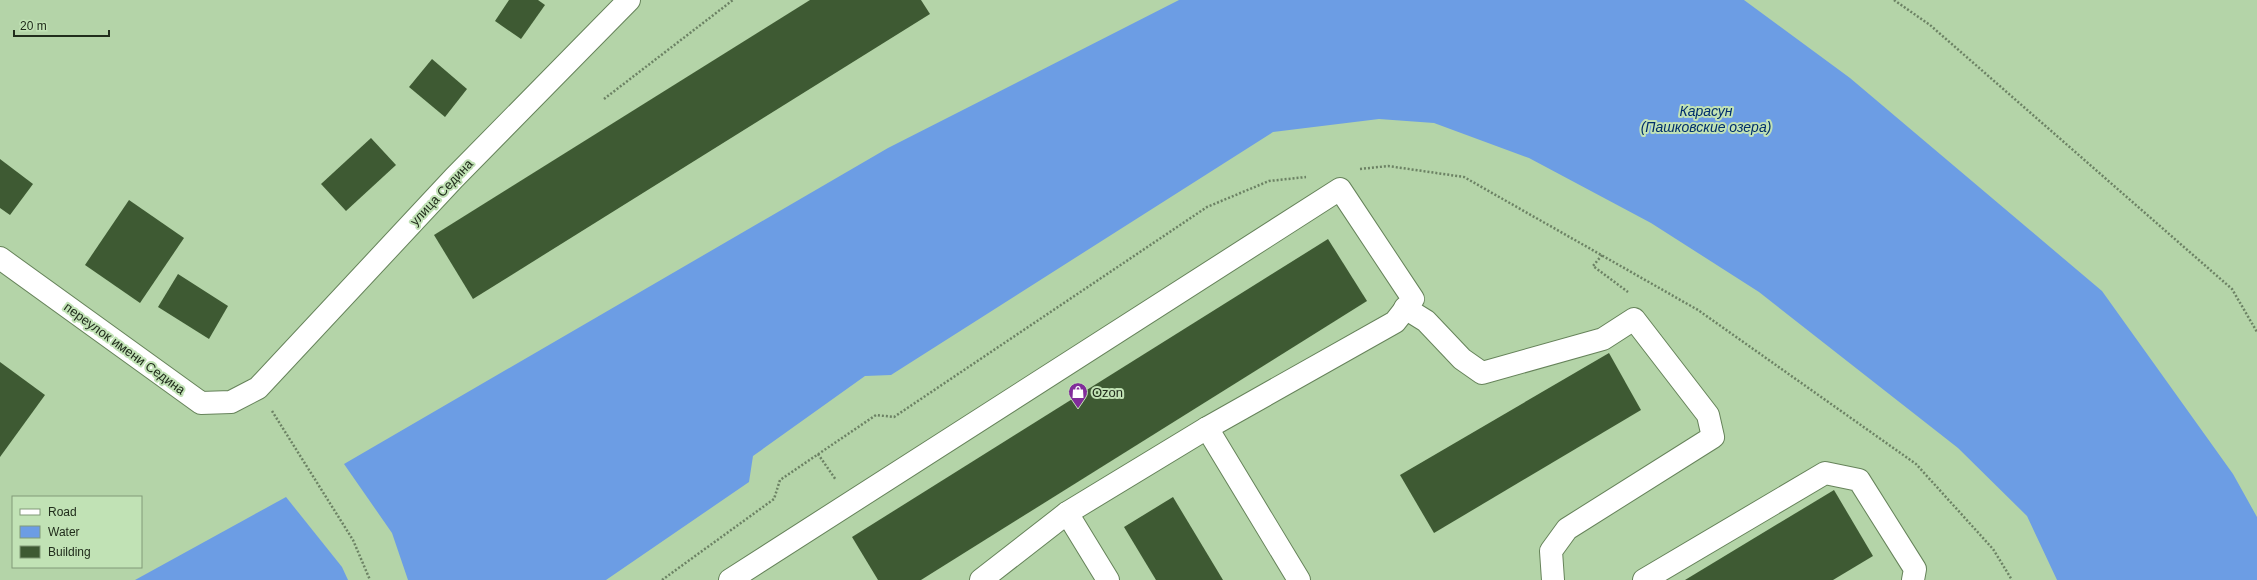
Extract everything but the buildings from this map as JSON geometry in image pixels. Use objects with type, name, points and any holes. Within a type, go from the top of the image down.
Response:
[{"type":"street","name":"улица Седина","points":[[258,388],[454,178],[629,0]]},
{"type":"street","points":[[730,580],[755,573],[1340,189],[1413,299],[1395,322],[1207,428],[1067,513],[981,580]]},
{"type":"street","name":"переулок имени Седина","points":[[0,258],[201,403],[231,402],[258,388]]},
{"type":"street","points":[[1405,308],[1426,321],[1462,359],[1482,373],[1603,339],[1634,319],[1708,416],[1713,437],[1567,529],[1550,551],[1553,580]]},
{"type":"street","points":[[1207,428],[1299,580]]},
{"type":"street","points":[[1644,580],[1825,473],[1859,480],[1915,569],[1914,580]]},
{"type":"street","points":[[1067,513],[1108,580]]},
{"type":"path","points":[[604,98],[733,0]]},
{"type":"path","points":[[1894,0],[1930,25],[2232,288],[2257,332]]},
{"type":"path","points":[[1602,255],[1593,266],[1644,305],[1634,319]]},
{"type":"path","points":[[258,388],[353,540],[370,580]]},
{"type":"water","name":"Карасун (Пашковские озера)","points":[[1179,0],[1744,0],[1850,78],[2102,291],[2233,474],[2257,517],[2257,580],[2057,580],[2027,516],[1958,448],[1759,292],[1651,223],[1529,158],[1434,123],[1379,119],[1273,132],[891,375],[865,376],[753,456],[749,482],[606,580],[408,580],[392,533],[344,464],[888,148]]},
{"type":"water","points":[[286,497],[342,567],[348,580],[135,580]]},
{"type":"place","name":"Ozon","points":[[1078,409]]}]
